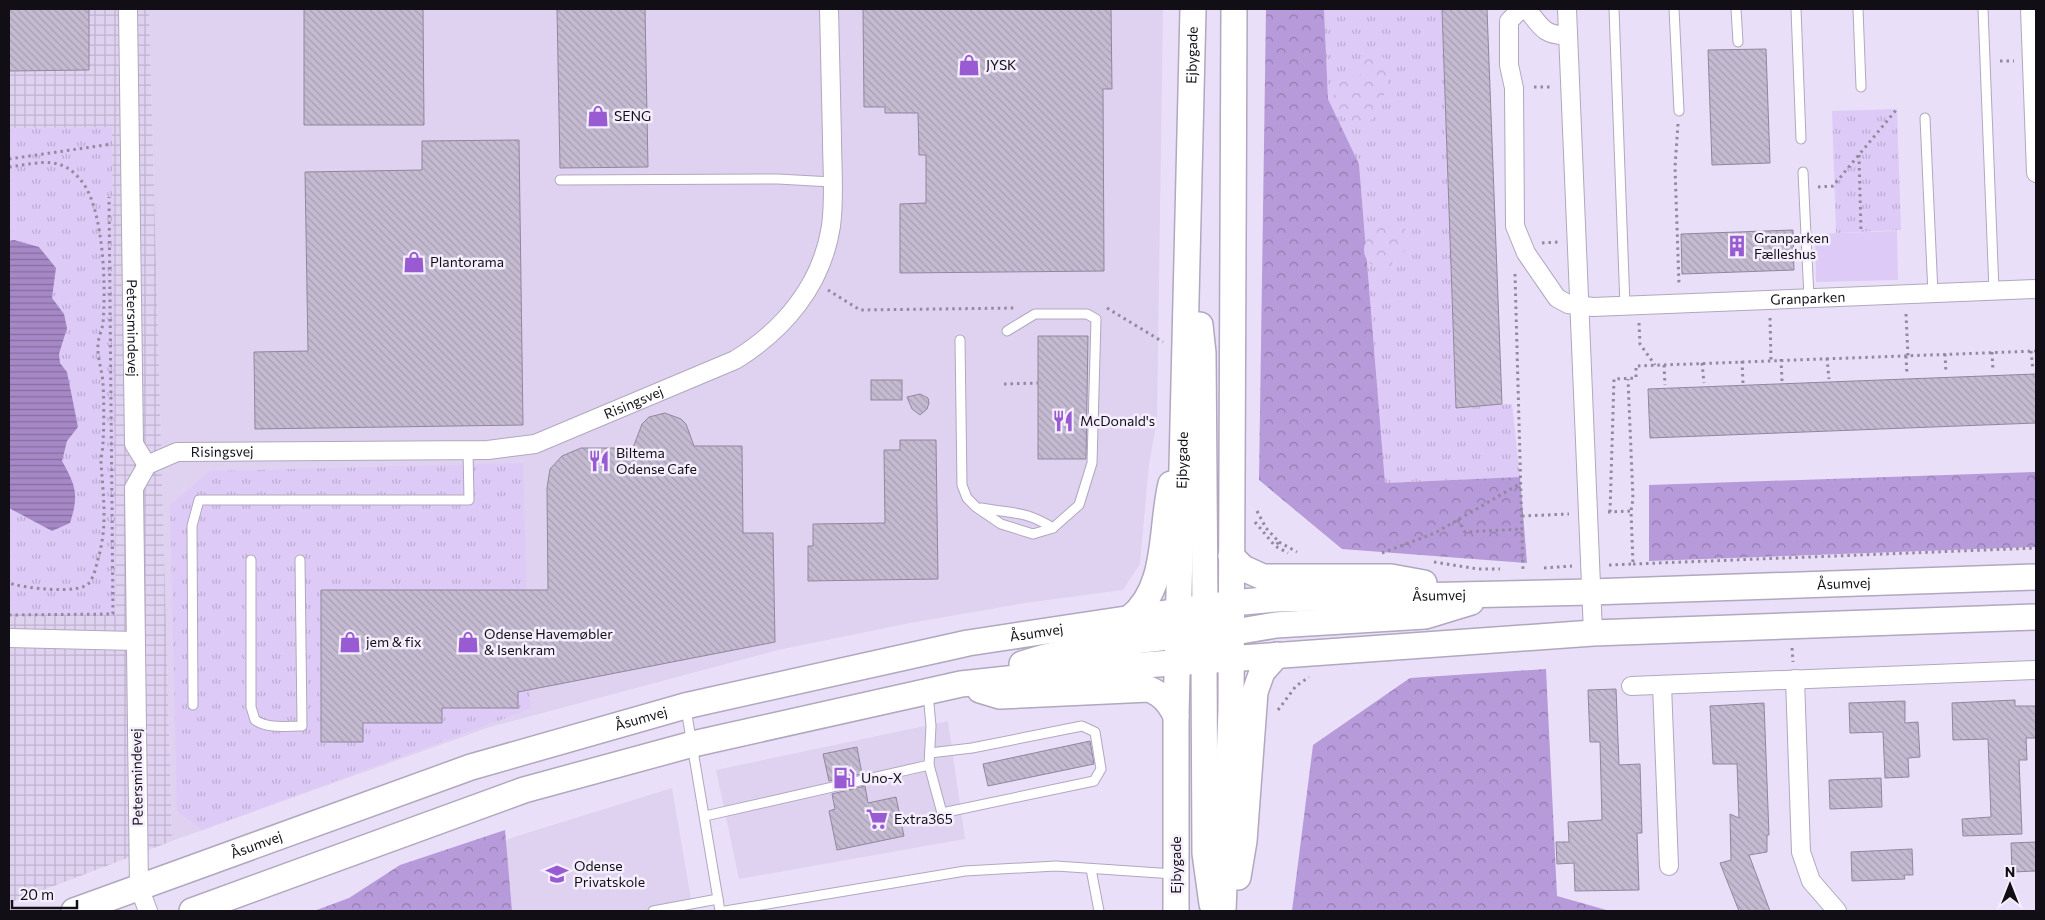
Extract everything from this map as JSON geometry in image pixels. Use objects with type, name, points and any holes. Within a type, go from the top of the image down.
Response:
[{"type":"street","name":"Petersmindevej","points":[[128,9],[134,444],[147,465],[134,488],[134,641],[139,888],[148,911]]},
{"type":"street","name":"Risingsvej","points":[[147,465],[177,452],[468,451],[535,444],[734,360],[756,347],[776,331],[803,298],[822,261],[831,226],[829,9]]},
{"type":"street","name":"Ejbygade","points":[[1180,611],[1193,9]]},
{"type":"street","points":[[192,911],[524,790],[693,744],[960,684],[1178,662],[1232,603],[1234,9]]},
{"type":"street","points":[[1521,9],[1509,21],[1509,64],[1514,88],[1515,226],[1526,253],[1557,298],[1568,304],[1580,307]]},
{"type":"street","points":[[1527,9],[1543,29],[1553,36],[1568,35]]},
{"type":"street","points":[[1567,9],[1593,633]]},
{"type":"street","points":[[2030,9],[2036,173]]},
{"type":"street","points":[[1189,219],[1203,353],[1205,853],[1213,911]]},
{"type":"street","name":"Granparken","points":[[1580,307],[2036,289]]},
{"type":"street","points":[[1129,619],[1140,611],[1155,585],[1160,560],[1165,507],[1184,433]]},
{"type":"street","points":[[1231,556],[1243,568],[1263,577],[1391,577],[1498,595]]},
{"type":"street","name":"Åsumvej","points":[[1232,603],[1283,598],[1498,595],[2036,577]]},
{"type":"street","points":[[960,684],[1040,658],[1129,641],[1276,625],[1425,616],[1498,595]]},
{"type":"street","name":"Åsumvej","points":[[74,911],[471,767],[685,706],[968,643],[1180,611],[1205,633]]},
{"type":"street","points":[[1205,633],[1231,658],[1593,633],[2036,616]]},
{"type":"street","points":[[9,638],[134,641]]},
{"type":"street","points":[[1232,911],[1244,841],[1254,692],[1262,672],[1277,655]]},
{"type":"street","points":[[1224,911],[1231,658]]},
{"type":"street","name":"Ejbygade","points":[[1176,911],[1176,716],[1178,662]]},
{"type":"street","points":[[1631,686],[2036,670]]},
{"type":"street","points":[[1795,680],[1801,852],[1812,881],[1837,911]]},
{"type":"street","points":[[960,684],[1000,696],[1149,688],[1160,694],[1170,703],[1176,716]]},
{"type":"street","points":[[1662,684],[1669,866]]},
{"type":"lane","points":[[1614,9],[1625,306]]},
{"type":"lane","points":[[1674,9],[1679,111]]},
{"type":"lane","points":[[1736,9],[1738,42]]},
{"type":"lane","points":[[1796,9],[1801,139]]},
{"type":"lane","points":[[1858,9],[1861,87]]},
{"type":"lane","points":[[1983,9],[1994,291]]},
{"type":"lane","points":[[1925,118],[1933,294]]},
{"type":"lane","points":[[1803,172],[1809,298]]},
{"type":"lane","points":[[560,180],[778,179],[832,182]]},
{"type":"lane","points":[[960,340],[962,484],[966,498],[1000,524],[1033,534],[1053,528],[1079,505],[1092,464],[1096,319],[1087,314],[1034,314],[1007,331]]},
{"type":"lane","points":[[193,705],[192,526],[199,500],[469,500],[468,451]]},
{"type":"lane","points":[[976,507],[1013,511],[1035,517],[1053,528]]},
{"type":"lane","points":[[251,560],[251,707],[254,720],[262,725],[302,726],[300,560]]},
{"type":"lane","points":[[928,690],[932,726],[929,765],[942,813],[1094,780],[1101,769],[1095,732],[1082,726],[972,748],[930,753]]},
{"type":"lane","points":[[685,706],[720,911]]},
{"type":"lane","points":[[705,816],[929,765]]},
{"type":"lane","points":[[726,911],[965,871],[1056,866],[1176,874]]},
{"type":"lane","points":[[1091,869],[1099,911]]},
{"type":"lane","points":[[654,911],[718,899]]},
{"type":"path","points":[[1537,87],[1551,87]]},
{"type":"path","points":[[1803,187],[1833,186],[1897,109]]},
{"type":"path","points":[[1679,111],[1675,167],[1680,303]]},
{"type":"path","points":[[108,136],[108,155]]},
{"type":"path","points":[[9,159],[130,142]]},
{"type":"path","points":[[1858,155],[1861,232]]},
{"type":"path","points":[[9,167],[52,161],[64,165],[84,184],[93,202],[102,250],[104,310],[98,347],[103,383],[103,442],[101,460],[105,508],[105,531],[101,551],[95,571],[86,587],[79,590],[40,590],[22,588],[9,583]]},
{"type":"path","points":[[9,615],[113,614],[109,195]]},
{"type":"path","points":[[1542,243],[1558,242]]},
{"type":"path","points":[[1498,595],[1524,569],[1515,263],[1526,253]]},
{"type":"path","points":[[812,280],[860,310],[1019,308]]},
{"type":"path","points":[[1105,307],[1186,356]]},
{"type":"path","points":[[1906,313],[1907,375]]},
{"type":"path","points":[[1770,318],[1771,360]]},
{"type":"path","points":[[1639,329],[1640,344],[1655,365]]},
{"type":"path","points":[[2031,351],[2033,370]]},
{"type":"path","points":[[1610,512],[1614,379],[1636,378],[1636,366],[1781,359],[2036,351]]},
{"type":"path","points":[[1992,352],[1993,371]]},
{"type":"path","points":[[1946,354],[1946,372]]},
{"type":"path","points":[[1827,358],[1829,379]]},
{"type":"path","points":[[1781,359],[1782,380]]},
{"type":"path","points":[[1742,361],[1743,383]]},
{"type":"path","points":[[1702,363],[1704,383]]},
{"type":"path","points":[[1664,365],[1665,385]]},
{"type":"path","points":[[1628,379],[1633,499],[1631,511],[1634,590]]},
{"type":"path","points":[[1004,384],[1038,383]]},
{"type":"path","points":[[1376,555],[1435,533],[1521,483]]},
{"type":"path","points":[[1254,519],[1274,546],[1290,555]]},
{"type":"path","points":[[1458,519],[1465,532],[1523,529]]},
{"type":"path","points":[[1543,568],[2036,548]]},
{"type":"path","points":[[1428,562],[1478,569],[1506,569]]},
{"type":"path","points":[[1515,569],[1524,569]]},
{"type":"path","points":[[1792,626],[1795,680]]},
{"type":"path","points":[[1275,714],[1296,686],[1312,675]]},
{"type":"shaded area","points":[[9,9],[149,9],[172,841],[9,903]]},
{"type":"shaded area","points":[[149,9],[1163,9],[1157,420],[1149,464],[1140,564],[1123,590],[1025,603],[910,623],[778,650],[490,727],[172,841]]},
{"type":"shaded area","points":[[14,240],[39,247],[56,268],[52,298],[64,314],[67,328],[59,354],[60,363],[67,372],[78,427],[67,441],[62,461],[73,484],[75,505],[70,523],[52,531],[9,508],[9,241]]},
{"type":"shaded area","points":[[948,721],[965,839],[739,879],[716,770]]},
{"type":"shaded area","name":"Odense Privatskole","points":[[672,788],[693,911],[339,911],[514,837]]},
{"type":"green space","points":[[1266,9],[1324,9],[1328,99],[1359,164],[1385,483],[1520,477],[1527,563],[1342,549],[1259,480]]},
{"type":"green space","points":[[1324,9],[1442,9],[1456,407],[1512,404],[1520,477],[1385,483],[1359,164],[1328,99]]},
{"type":"green space","points":[[1375,53],[1388,60],[1388,79],[1384,96],[1366,127],[1341,116],[1334,102],[1334,83],[1344,76],[1360,75],[1367,54]]},
{"type":"green space","points":[[1897,109],[1901,230],[1836,233],[1832,111]]},
{"type":"green space","points":[[112,127],[116,615],[9,614],[9,128]]},
{"type":"green space","points":[[1384,220],[1400,225],[1410,233],[1410,248],[1394,258],[1391,266],[1381,270],[1372,265],[1367,259],[1364,246],[1371,232]]},
{"type":"green space","points":[[1897,231],[1898,280],[1816,282],[1815,234]]},
{"type":"green space","points":[[523,463],[530,709],[202,830],[177,811],[170,505],[210,471]]},
{"type":"green space","points":[[2036,472],[2036,547],[1649,561],[1649,485]]},
{"type":"green space","points":[[1546,669],[1557,896],[1610,911],[1292,911],[1313,745],[1410,678]]},
{"type":"green space","points":[[505,830],[512,911],[314,911],[349,898],[400,865]]},
{"type":"building","points":[[9,9],[89,9],[89,70],[9,71]]},
{"type":"building","points":[[304,9],[423,9],[424,125],[304,125]]},
{"type":"building","points":[[557,9],[645,9],[648,167],[560,168]]},
{"type":"building","points":[[863,9],[1111,9],[1112,89],[1103,89],[1104,271],[900,273],[900,204],[926,203],[926,155],[919,155],[918,113],[885,113],[885,107],[864,107]]},
{"type":"building","points":[[1442,9],[1487,9],[1502,404],[1456,408]]},
{"type":"building","points":[[1766,49],[1770,163],[1712,165],[1708,50]]},
{"type":"building","name":"Plantorama","points":[[519,140],[523,425],[255,429],[254,352],[308,351],[305,172],[422,170],[422,141]]},
{"type":"building","name":"Granparken Fælleshus","points":[[1793,230],[1794,270],[1682,274],[1681,234]]},
{"type":"building","name":"McDonald's","points":[[1038,336],[1088,336],[1086,459],[1038,459]]},
{"type":"building","points":[[2036,374],[2036,423],[1650,438],[1648,389]]},
{"type":"building","points":[[871,380],[902,380],[902,400],[871,400]]},
{"type":"building","points":[[920,394],[928,398],[929,403],[927,409],[920,415],[912,409],[907,397]]},
{"type":"building","points":[[665,413],[681,419],[686,424],[694,446],[742,446],[743,533],[773,533],[775,642],[518,692],[518,708],[442,708],[442,723],[363,723],[363,742],[321,742],[321,590],[548,590],[547,488],[550,469],[562,456],[581,448],[633,448],[642,424],[649,417]]},
{"type":"building","points":[[900,440],[936,440],[938,579],[808,581],[808,546],[813,546],[813,524],[885,523],[884,450],[900,450]]},
{"type":"building","points":[[1616,689],[1619,765],[1640,764],[1642,833],[1637,833],[1639,890],[1575,891],[1574,863],[1557,864],[1556,842],[1569,842],[1568,822],[1602,820],[1600,742],[1590,742],[1588,690]]},
{"type":"building","points":[[2015,700],[2015,706],[2036,706],[2036,738],[2026,738],[2027,760],[2019,760],[2022,834],[1963,836],[1962,819],[1991,817],[1988,739],[1953,740],[1952,703]]},
{"type":"building","points":[[1905,701],[1905,723],[1918,722],[1920,757],[1908,758],[1909,777],[1885,778],[1883,732],[1850,733],[1849,703]]},
{"type":"building","points":[[1764,703],[1769,835],[1767,835],[1767,852],[1749,855],[1770,911],[1739,911],[1720,863],[1731,860],[1730,814],[1739,818],[1737,764],[1713,764],[1710,706]]},
{"type":"building","points":[[1090,741],[1094,764],[988,786],[983,764]]},
{"type":"building","points":[[857,747],[862,774],[829,781],[823,754]]},
{"type":"building","points":[[1881,778],[1882,807],[1830,809],[1829,780]]},
{"type":"building","points":[[865,786],[868,803],[896,797],[904,836],[837,850],[829,811],[835,809],[832,794]]},
{"type":"building","points":[[2036,842],[2036,871],[2012,872],[2011,843]]},
{"type":"building","points":[[1912,849],[1913,875],[1904,875],[1905,879],[1852,881],[1851,852]]},
{"type":"place","name":"JYSK","points":[[969,65]]},
{"type":"place","name":"SENG","points":[[598,116]]},
{"type":"place","name":"Granparken Fælleshus","points":[[1737,246]]},
{"type":"place","name":"Plantorama","points":[[414,262]]},
{"type":"place","name":"McDonald's","points":[[1063,421]]},
{"type":"place","name":"Biltema Odense Cafe","points":[[599,461]]},
{"type":"place","name":"jem & fix","points":[[350,642]]},
{"type":"place","name":"Odense Havemøbler & Isenkram","points":[[468,642]]},
{"type":"place","name":"Uno-X","points":[[844,778]]},
{"type":"place","name":"Extra365","points":[[877,819]]},
{"type":"place","name":"Odense Privatskole","points":[[557,874]]}]
